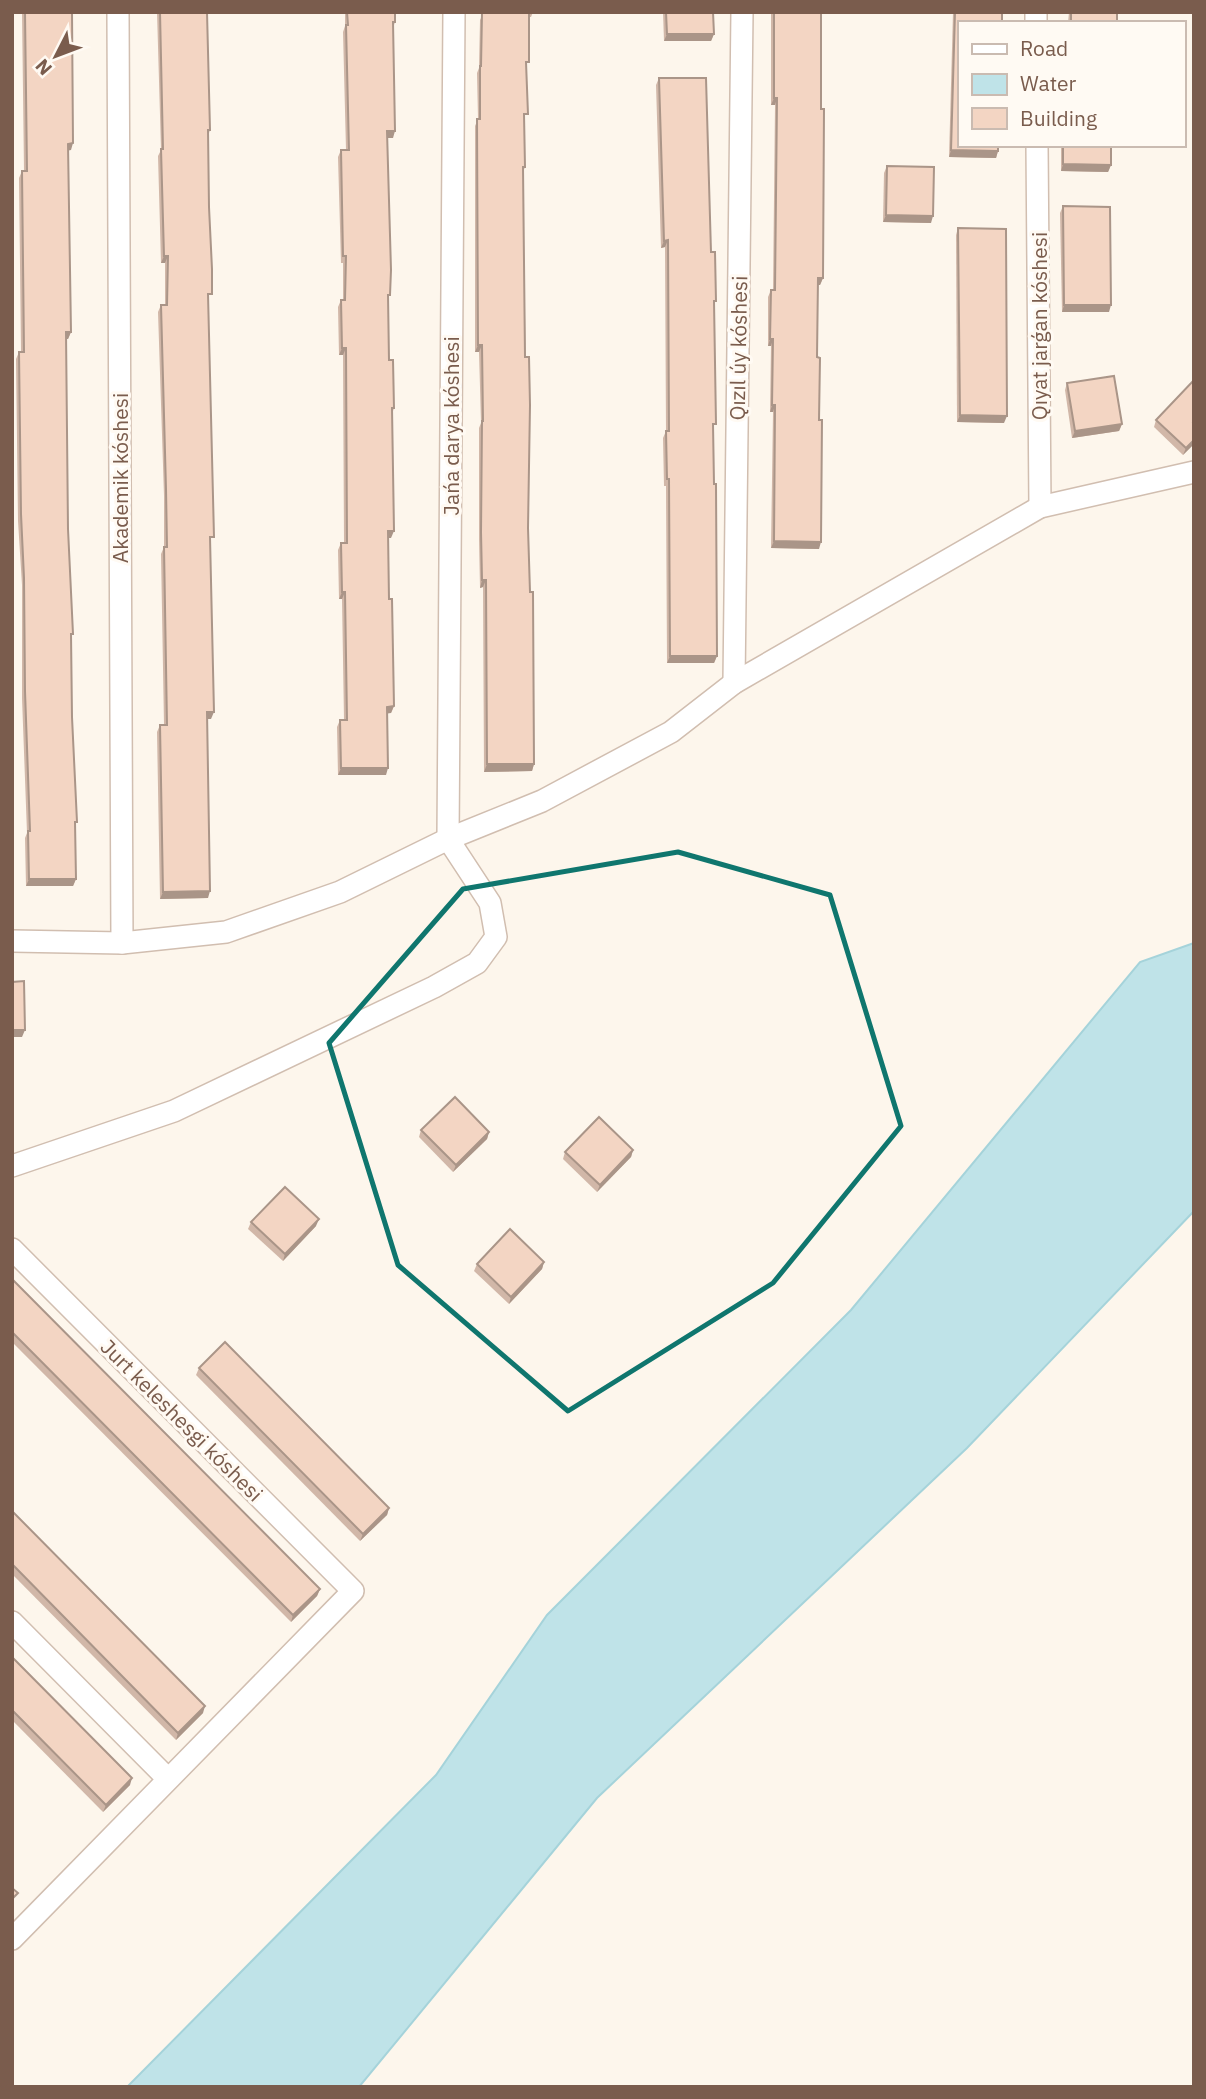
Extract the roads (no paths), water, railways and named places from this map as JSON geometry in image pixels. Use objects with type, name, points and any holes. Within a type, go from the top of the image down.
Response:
[{"type":"street","name":"Akademik kóshesi","points":[[118,12],[122,943]]},
{"type":"street","name":"Jańa darya kóshesi","points":[[448,839],[454,12]]},
{"type":"street","name":"Qızıl úy kóshesi","points":[[734,683],[742,12]]},
{"type":"street","name":"Qıyat jarǵan kóshesi","points":[[1037,147],[1040,507]]},
{"type":"street","points":[[12,941],[122,943],[226,932],[340,892],[448,839],[542,801],[671,732],[734,683],[1040,507],[1194,472]]},
{"type":"street","points":[[12,1166],[174,1111],[477,963],[496,937],[490,903],[448,839]]},
{"type":"street","name":"Jurt keleshesgi kóshesi","points":[[12,1249],[352,1591],[167,1778]]},
{"type":"street","points":[[12,1622],[167,1778],[12,1939]]},
{"type":"water","points":[[1194,943],[1194,1211],[967,1448],[597,1798],[359,2087],[127,2087],[436,1775],[547,1615],[851,1310],[1140,962]]}]
